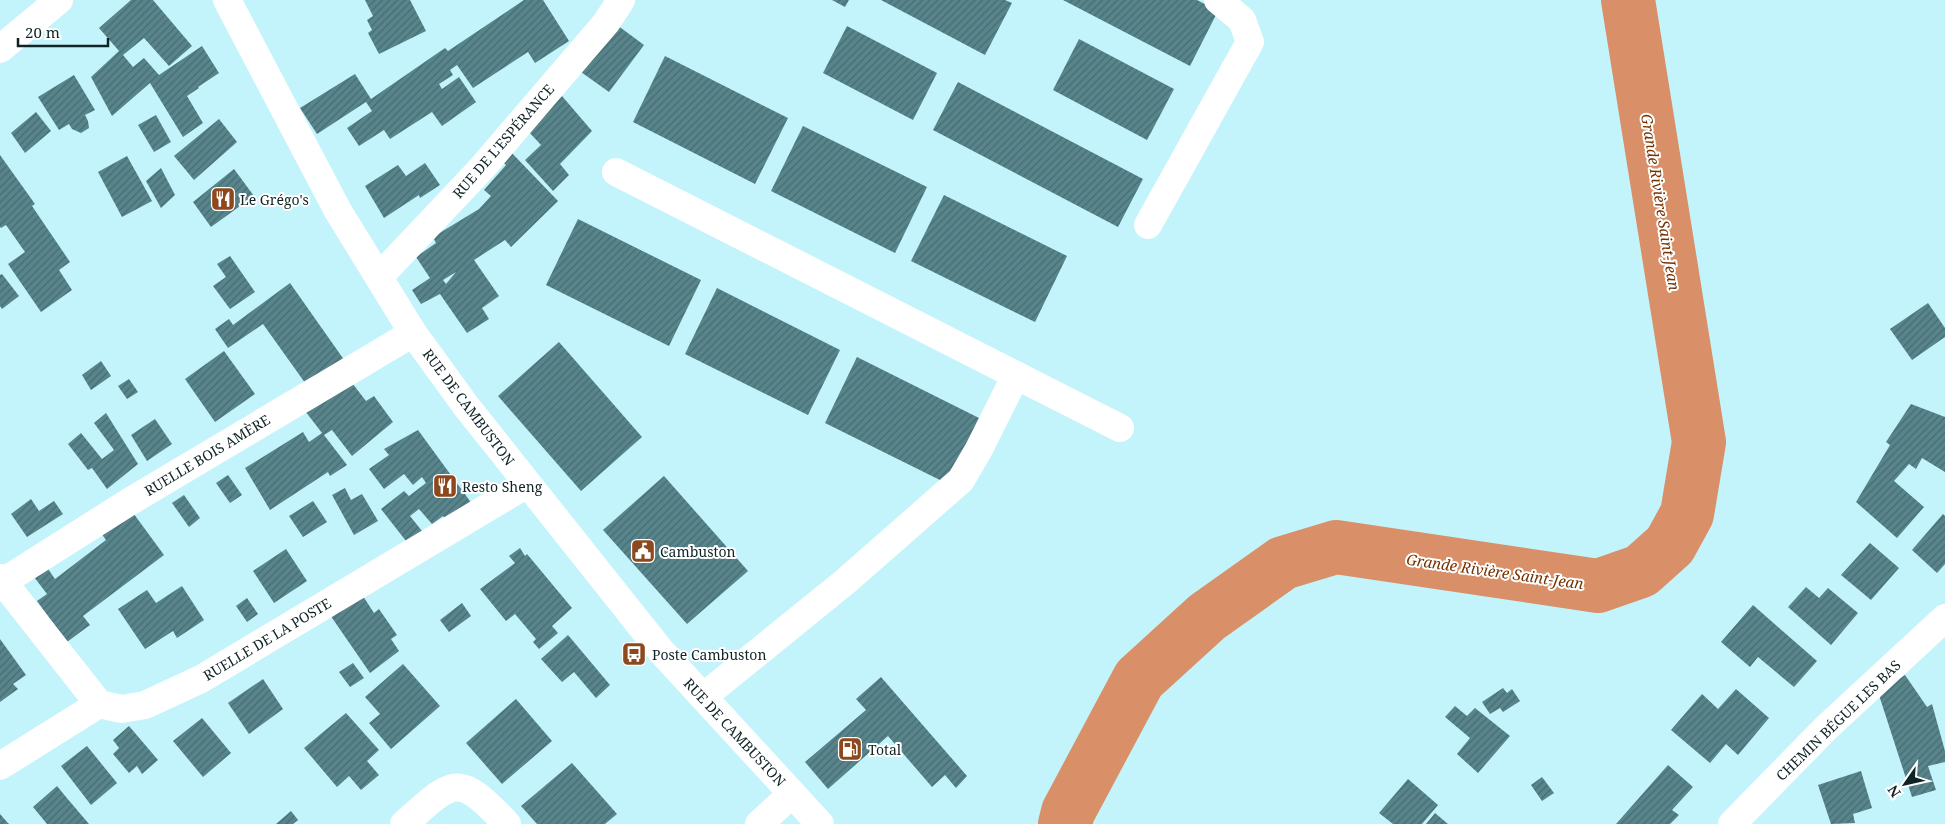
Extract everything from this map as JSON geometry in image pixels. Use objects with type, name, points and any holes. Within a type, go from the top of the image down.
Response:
[{"type":"street","points":[[0,49],[59,0]]},
{"type":"street","name":"RUE DE CAMBUSTON","points":[[227,0],[338,211],[414,333],[466,406],[660,650],[820,824]]},
{"type":"street","name":"RUE DE L'ESPÉRANCE","points":[[379,278],[481,169],[606,23],[621,0]]},
{"type":"street","points":[[1148,225],[1250,42],[1242,20],[1218,0]]},
{"type":"street","points":[[616,172],[1120,428]]},
{"type":"street","name":"RUELLE BOIS AMÈRE","points":[[2,580],[137,497],[414,333]]},
{"type":"street","points":[[703,696],[840,586],[960,480],[979,449],[1016,375]]},
{"type":"street","name":"RUELLE DE LA POSTE","points":[[99,704],[122,709],[145,705],[201,679],[527,484]]},
{"type":"street","points":[[0,766],[99,704],[2,580]]},
{"type":"street","name":"CHEMIN BÉGUE LES BAS","points":[[1732,824],[1826,728],[1945,618]]},
{"type":"street","points":[[404,824],[437,795],[449,788],[460,786],[475,793],[507,824]]},
{"type":"street","name":"RUE DE CAMBUSTON","points":[[759,824],[792,794]]},
{"type":"building","points":[[131,0],[153,0],[192,46],[169,66],[144,38],[123,55],[133,67],[144,58],[159,75],[202,46],[219,73],[187,96],[203,123],[183,137],[150,83],[112,116],[91,77],[119,51],[99,28]]},
{"type":"building","points":[[365,0],[410,0],[426,31],[379,54],[368,33],[372,30],[367,20],[373,16]]},
{"type":"building","points":[[524,0],[543,0],[569,41],[535,63],[528,52],[473,88],[457,65],[450,70],[453,75],[439,84],[442,89],[459,77],[476,102],[442,126],[432,112],[390,139],[384,130],[359,146],[347,128],[372,111],[366,102],[317,134],[300,108],[355,74],[371,99],[445,48],[448,51]]},
{"type":"building","points":[[832,0],[849,0],[845,7]]},
{"type":"building","points":[[881,0],[1005,0],[1012,3],[985,55]]},
{"type":"building","points":[[1063,0],[1197,0],[1218,11],[1190,66]]},
{"type":"building","points":[[617,25],[644,45],[609,92],[581,72]]},
{"type":"building","points":[[847,26],[937,73],[913,120],[823,73]]},
{"type":"building","points":[[1079,39],[1174,89],[1147,140],[1053,90]]},
{"type":"building","points":[[665,56],[788,118],[755,184],[633,122]]},
{"type":"building","points":[[74,75],[95,110],[85,115],[89,128],[81,133],[72,129],[69,124],[59,130],[38,97]]},
{"type":"building","points":[[958,82],[1143,179],[1118,227],[933,130]]},
{"type":"building","points":[[562,96],[592,131],[560,164],[569,175],[553,191],[525,160],[541,145],[527,130]]},
{"type":"building","points":[[36,112],[51,131],[25,153],[11,133]]},
{"type":"building","points":[[156,115],[171,142],[154,152],[138,125]]},
{"type":"building","points":[[219,119],[237,142],[194,180],[174,156]]},
{"type":"building","points":[[803,126],[927,187],[895,253],[771,191]]},
{"type":"building","points":[[507,148],[558,201],[511,247],[505,240],[474,260],[499,296],[482,308],[489,319],[467,333],[440,294],[421,304],[412,290],[430,278],[416,257],[436,243],[433,237],[479,209],[491,196],[484,190],[506,165],[497,157]],"holes":[[[456,272],[446,284],[443,280]]]},
{"type":"building","points":[[0,155],[35,204],[32,206],[70,262],[59,270],[72,290],[41,312],[8,264],[25,252],[6,225],[0,227]]},
{"type":"building","points":[[127,156],[152,201],[122,217],[98,172]]},
{"type":"building","points":[[425,163],[440,185],[420,198],[419,195],[384,218],[365,186],[398,165],[406,176]]},
{"type":"building","points":[[161,168],[175,195],[161,208],[146,181]]},
{"type":"building","name":"Le Grégo's","points":[[234,169],[254,196],[211,227],[193,202]]},
{"type":"building","points":[[944,195],[1067,256],[1035,322],[911,261]]},
{"type":"building","points":[[578,219],[701,280],[669,346],[546,285]]},
{"type":"building","points":[[230,256],[255,292],[230,309],[213,286],[226,277],[217,264]]},
{"type":"building","points":[[2,274],[19,296],[2,309],[0,306],[0,275]]},
{"type":"building","points":[[290,283],[347,364],[308,387],[263,324],[228,348],[215,329],[229,319],[233,325]]},
{"type":"building","points":[[717,288],[840,350],[808,415],[685,354]]},
{"type":"building","points":[[1928,303],[1945,328],[1945,337],[1912,360],[1890,329]]},
{"type":"building","points":[[559,342],[642,437],[581,491],[498,396]]},
{"type":"building","points":[[224,351],[255,394],[215,422],[185,379]]},
{"type":"building","points":[[857,357],[981,419],[948,484],[825,423]]},
{"type":"building","points":[[101,361],[111,376],[91,390],[82,375]]},
{"type":"building","points":[[129,379],[138,392],[127,399],[118,386]]},
{"type":"building","points":[[349,379],[366,401],[374,396],[393,422],[352,456],[332,430],[324,435],[347,465],[330,476],[328,472],[270,510],[245,468],[303,432],[309,442],[322,433],[302,407]]},
{"type":"building","points":[[1911,404],[1945,417],[1945,472],[1922,458],[1916,469],[1909,464],[1894,481],[1924,507],[1897,538],[1856,502],[1890,445],[1886,442]]},
{"type":"building","points":[[106,413],[138,464],[107,489],[92,468],[88,470],[68,444],[81,433],[102,459],[114,450],[94,423]]},
{"type":"building","points":[[155,419],[172,444],[147,461],[131,435]]},
{"type":"building","points":[[418,430],[475,508],[451,526],[443,516],[432,524],[419,509],[410,516],[430,541],[413,550],[381,509],[404,491],[409,496],[426,483],[422,477],[413,485],[404,474],[384,489],[369,469],[389,455],[384,449]]},
{"type":"building","points":[[228,475],[242,495],[230,503],[216,483]]},
{"type":"building","points":[[664,476],[748,571],[687,624],[603,530]]},
{"type":"building","points":[[345,488],[351,500],[362,494],[378,521],[354,535],[332,495]]},
{"type":"building","points":[[184,495],[200,518],[189,527],[172,503]]},
{"type":"building","points":[[31,499],[39,511],[54,501],[63,514],[27,537],[11,514]]},
{"type":"building","points":[[313,501],[327,522],[303,537],[289,516]]},
{"type":"building","points":[[128,506],[164,555],[83,616],[90,625],[67,642],[37,601],[47,594],[31,573],[44,563],[55,579],[106,540],[98,529]]},
{"type":"building","points":[[1943,514],[1945,516],[1945,564],[1937,573],[1912,550]]},
{"type":"building","points":[[1870,543],[1899,568],[1871,600],[1841,575]]},
{"type":"building","points":[[520,548],[572,608],[552,626],[558,633],[539,649],[533,642],[536,639],[515,614],[506,621],[480,589],[515,563],[509,556]]},
{"type":"building","points":[[286,549],[307,581],[274,603],[253,571]]},
{"type":"building","points":[[182,586],[204,620],[177,638],[173,631],[145,649],[118,609],[147,590],[156,603]]},
{"type":"building","points":[[1806,587],[1819,598],[1828,588],[1858,613],[1831,645],[1788,607]]},
{"type":"building","points":[[361,593],[374,613],[379,609],[397,635],[391,639],[399,651],[370,673],[328,612]]},
{"type":"building","points":[[247,598],[258,614],[247,622],[236,606]]},
{"type":"building","points":[[462,603],[471,616],[449,632],[440,620]]},
{"type":"building","points":[[1753,605],[1817,661],[1794,687],[1758,657],[1750,667],[1721,642]]},
{"type":"building","points":[[568,635],[610,685],[596,698],[574,672],[562,682],[541,659]]},
{"type":"building","points":[[0,639],[26,675],[13,684],[18,689],[0,702]]},
{"type":"building","points":[[353,663],[364,678],[350,687],[339,672]]},
{"type":"building","points":[[403,664],[440,706],[391,749],[369,723],[380,714],[365,697]]},
{"type":"building","points":[[1905,675],[1927,707],[1932,704],[1945,751],[1945,762],[1928,766],[1936,790],[1912,797],[1878,692]]},
{"type":"building","points":[[881,677],[967,776],[956,788],[945,775],[932,787],[888,736],[828,789],[805,762],[866,710],[856,699]]},
{"type":"building","points":[[263,679],[283,709],[249,734],[228,703]]},
{"type":"building","points":[[1503,688],[1507,693],[1512,689],[1520,701],[1503,712],[1500,708],[1490,714],[1482,702]]},
{"type":"building","points":[[1736,689],[1769,718],[1738,755],[1726,744],[1710,763],[1671,730],[1702,694],[1718,709]]},
{"type":"building","points":[[516,699],[552,741],[502,784],[466,743]]},
{"type":"building","points":[[1455,706],[1467,716],[1475,708],[1510,736],[1478,773],[1457,754],[1470,738],[1445,717]]},
{"type":"building","points":[[346,713],[379,750],[367,761],[379,775],[361,790],[349,776],[337,787],[304,748]]},
{"type":"building","points":[[202,718],[231,753],[203,777],[173,741]]},
{"type":"building","points":[[129,726],[158,760],[142,774],[137,766],[129,773],[113,754],[119,748],[113,740]]},
{"type":"building","points":[[87,746],[117,783],[91,805],[61,766]]},
{"type":"building","points":[[572,763],[617,814],[605,824],[537,824],[521,806]]},
{"type":"building","points":[[1668,765],[1693,787],[1672,810],[1679,815],[1670,824],[1616,824]]},
{"type":"building","points":[[1861,771],[1872,808],[1853,814],[1855,823],[1831,824],[1818,785]]},
{"type":"building","points":[[1542,777],[1554,793],[1542,801],[1531,785]]},
{"type":"building","points":[[1408,779],[1438,805],[1422,824],[1393,824],[1379,813]]},
{"type":"building","points":[[57,786],[89,824],[47,824],[33,807]]},
{"type":"building","points":[[291,811],[298,820],[293,824],[276,824]]},
{"type":"building","points":[[1435,813],[1448,824],[1426,824]]},
{"type":"building","points":[[0,814],[7,822],[9,824],[0,824]]},
{"type":"waterway","name":"Grande Rivière Saint-Jean","points":[[1065,824],[1068,812],[1139,679],[1207,617],[1283,563],[1336,547],[1598,586],[1641,571],[1670,545],[1687,514],[1699,442],[1628,0]]},
{"type":"place","name":"Le Grégo's","points":[[223,199]]},
{"type":"place","name":"Resto Sheng","points":[[445,486]]},
{"type":"place","name":"Cambuston","points":[[643,551]]},
{"type":"place","name":"Poste Cambuston","points":[[634,654]]},
{"type":"place","name":"Total","points":[[850,749]]}]
